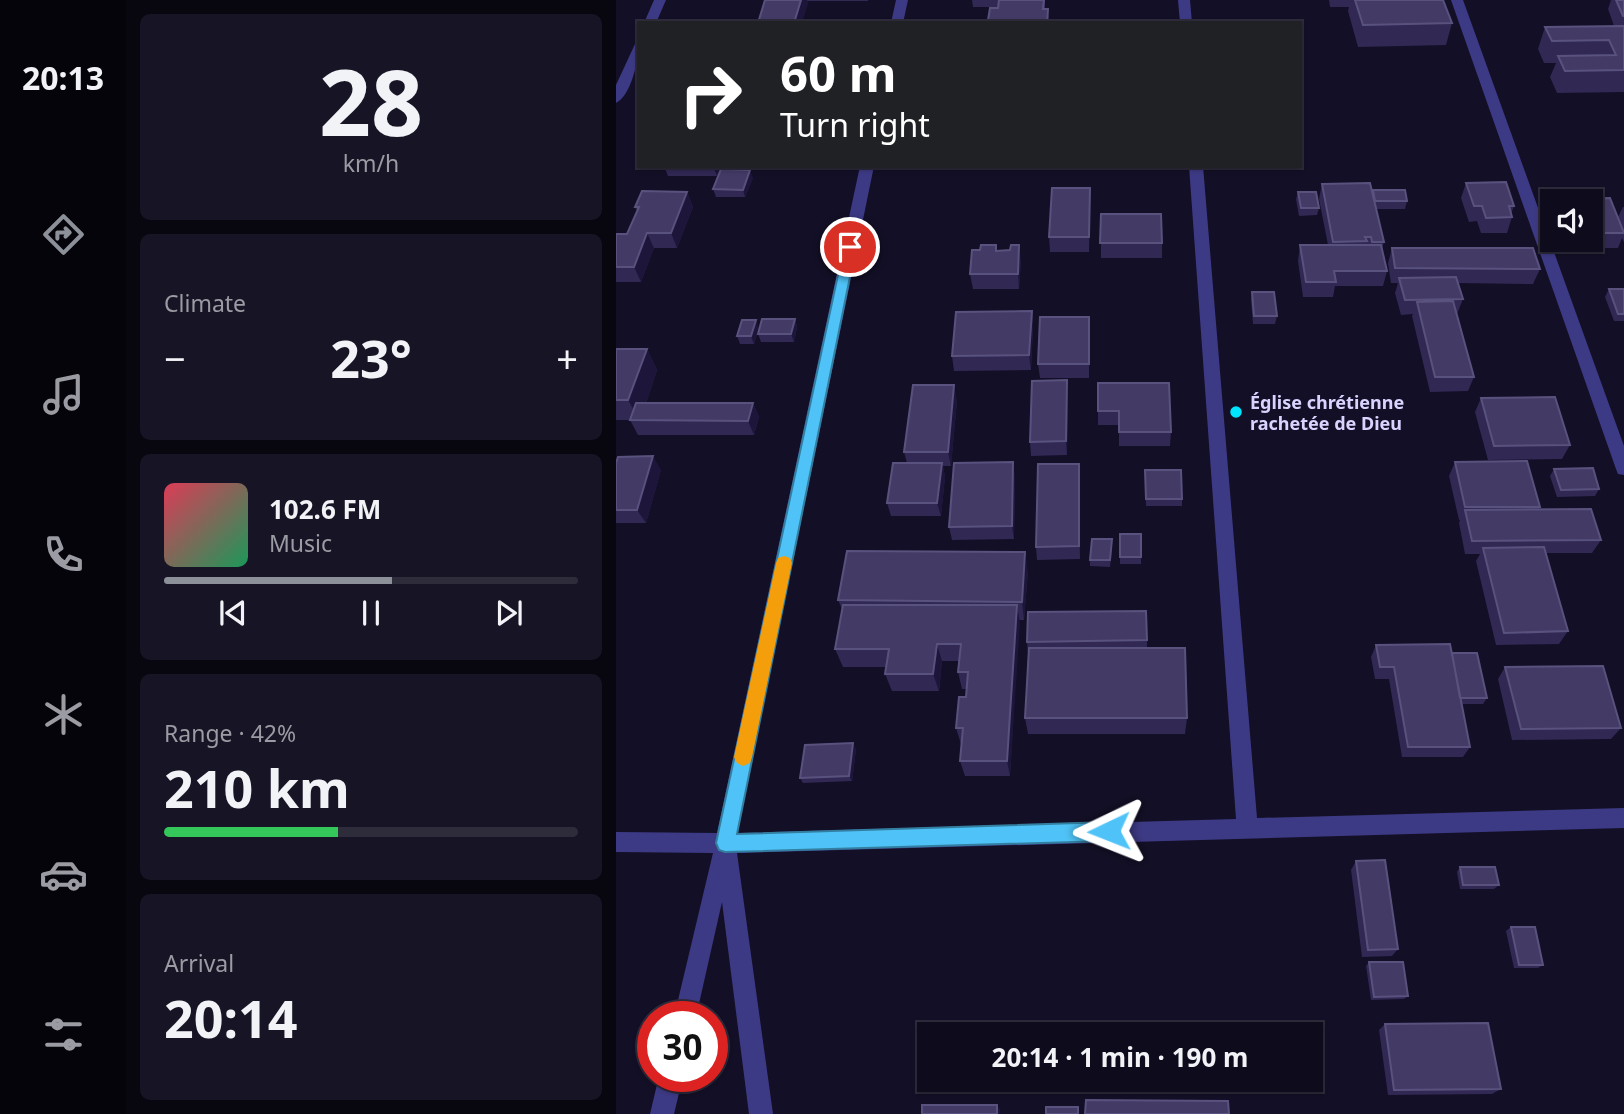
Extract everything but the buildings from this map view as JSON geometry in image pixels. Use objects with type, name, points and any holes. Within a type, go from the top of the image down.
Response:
[{"type":"street","points":[[651,21],[660,0]]},
{"type":"street","points":[[897,21],[902,0]]},
{"type":"street","points":[[1184,0],[1186,21]]},
{"type":"street","points":[[1457,0],[1624,468]]},
{"type":"street","points":[[616,99],[637,52]]},
{"type":"street","points":[[689,1001],[725,843],[867,168]]},
{"type":"street","points":[[1196,168],[1247,827]]},
{"type":"street","points":[[616,842],[725,843],[1624,818]]},
{"type":"street","points":[[725,843],[761,1114]]},
{"type":"street","points":[[662,1114],[667,1092]]},
{"type":"slow traffic","points":[[743,757],[784,563]]},
{"type":"place","name":"Église chrétienne rachetée de Dieu","points":[[1236,412]]},
{"type":"route","points":[[850,247],[725,843],[1109,831]]}]
